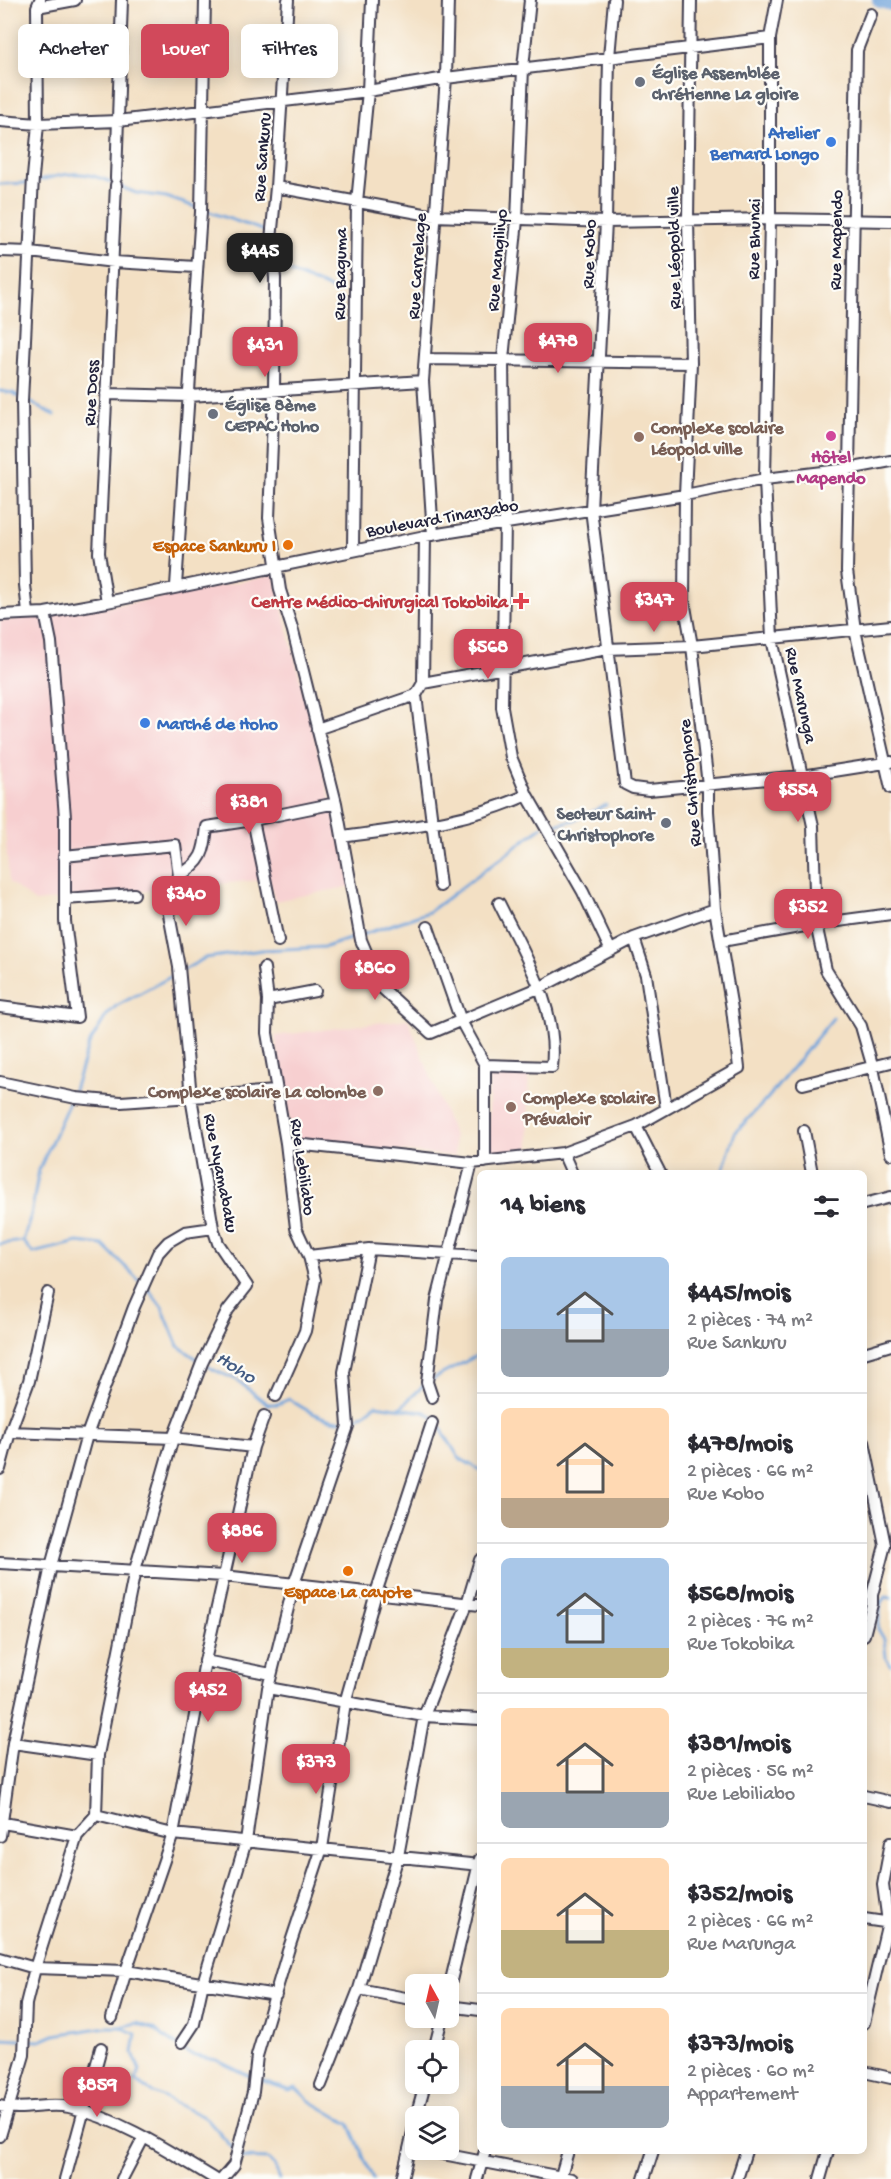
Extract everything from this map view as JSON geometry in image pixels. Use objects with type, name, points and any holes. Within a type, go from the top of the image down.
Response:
[{"type":"street","points":[[28,613],[25,573],[23,395],[38,124],[39,3],[75,0]]},
{"type":"street","name":"Rue Doss","points":[[107,602],[99,553],[114,262],[122,0]]},
{"type":"street","points":[[176,586],[202,198],[205,0]]},
{"type":"street","name":"Rue Sankuru","points":[[288,0],[271,240],[275,278],[274,392],[269,518],[280,590],[293,631],[336,803],[360,937],[381,987],[431,1033],[461,1021]]},
{"type":"street","name":"Rue Baguma","points":[[352,549],[357,202],[368,91],[372,0]]},
{"type":"street","name":"Rue Carrelage","points":[[423,683],[429,535],[423,381],[446,78],[448,0]]},
{"type":"street","name":"Rue Mangiliyo","points":[[530,0],[523,69],[517,220],[503,359],[505,523],[502,707],[511,757],[527,795],[583,892],[611,951]]},
{"type":"street","name":"Rue Kobo","points":[[614,0],[609,57],[606,222],[591,509],[607,649],[625,784],[633,788],[649,790],[708,785]]},
{"type":"street","name":"Rue Léopold ville","points":[[684,495],[691,363],[688,219],[691,0]]},
{"type":"street","name":"Rue Bhunai","points":[[765,479],[770,219],[770,38],[777,0]]},
{"type":"street","name":"Rue Mapendo","points":[[871,14],[857,50],[847,571],[855,630],[888,763],[891,788]]},
{"type":"street","points":[[0,121],[38,124],[118,121],[368,91],[446,78],[689,46],[770,38]]},
{"type":"street","points":[[276,187],[435,216],[606,222],[688,219],[891,221]]},
{"type":"street","points":[[0,251],[196,267]]},
{"type":"street","points":[[426,359],[691,363]]},
{"type":"street","points":[[106,394],[189,396],[423,381]]},
{"type":"street","name":"Boulevard Tinanzabo","points":[[0,615],[45,613],[107,602],[352,549],[429,535],[684,495],[765,479],[848,469],[891,461]]},
{"type":"street","name":"Rue Marunga","points":[[765,479],[772,639],[813,826],[816,924],[826,970],[861,1026],[873,1068],[891,1154]]},
{"type":"street","name":"Rue Christophore","points":[[666,1108],[739,1068],[722,940],[715,909],[708,785],[692,646],[684,601],[684,495]]},
{"type":"street","points":[[0,1007],[77,1017],[65,921],[65,817],[51,642],[45,613]]},
{"type":"street","points":[[440,886],[416,695],[423,683],[607,649],[692,646],[891,626]]},
{"type":"street","points":[[317,729],[416,695]]},
{"type":"street","points":[[708,785],[802,776],[888,763]]},
{"type":"street","points":[[342,837],[434,825],[497,808],[527,795]]},
{"type":"street","points":[[64,856],[175,845],[179,876],[195,866],[204,852],[207,826],[253,820],[336,803]]},
{"type":"street","points":[[253,820],[278,941]]},
{"type":"street","name":"Rue Nyamabaku","points":[[173,1438],[203,1360],[228,1310],[247,1286],[218,1242],[213,1228],[190,1097],[180,970],[165,893],[179,876]]},
{"type":"street","points":[[65,899],[134,894]]},
{"type":"street","points":[[486,1065],[552,1067],[555,1046],[541,987],[499,903]]},
{"type":"street","points":[[461,1021],[541,987],[634,938],[715,909]]},
{"type":"street","points":[[722,940],[891,914]]},
{"type":"street","points":[[428,927],[461,1021],[486,1065],[485,1162]]},
{"type":"street","points":[[285,1143],[472,1163],[563,1154],[636,1126],[666,1108],[646,975],[634,938]]},
{"type":"street","name":"Rue Lebiliabo","points":[[264,968],[268,1000],[267,1033],[296,1228],[309,1256],[315,1280],[305,1331],[276,1396]]},
{"type":"street","points":[[268,1000],[315,991]]},
{"type":"street","points":[[803,1084],[891,1062]]},
{"type":"street","points":[[0,1083],[70,1097],[121,1102],[276,1091]]},
{"type":"street","points":[[636,1126],[658,1170]]},
{"type":"street","points":[[804,1131],[812,1170]]},
{"type":"street","points":[[563,1154],[571,1170]]},
{"type":"street","points":[[432,1397],[427,1382],[437,1300],[472,1163]]},
{"type":"street","points":[[867,1203],[891,1197]]},
{"type":"street","points":[[77,1836],[1,1832],[14,1743],[51,1566],[87,1435],[158,1253],[168,1242],[185,1232],[213,1228]]},
{"type":"street","points":[[182,2042],[194,2024],[203,1983],[246,1841],[271,1674],[294,1584],[347,1421],[344,1372],[369,1250]]},
{"type":"street","points":[[309,1256],[369,1250],[477,1256]]},
{"type":"street","points":[[0,1469],[10,1432],[30,1381],[48,1293]]},
{"type":"street","points":[[867,1352],[891,1345]]},
{"type":"street","points":[[112,2018],[173,1834],[205,1661],[253,1447],[264,1416]]},
{"type":"street","points":[[222,2179],[234,2165],[252,2092],[257,2056],[322,1848],[345,1703],[376,1593],[432,1422]]},
{"type":"street","points":[[10,1432],[173,1438],[253,1447]]},
{"type":"street","points":[[0,2136],[5,2107],[24,2055],[26,2004],[35,1968],[77,1836],[96,1815],[98,1755],[135,1570],[173,1438]]},
{"type":"street","points":[[867,1457],[885,1545],[867,1622]]},
{"type":"street","points":[[0,1563],[225,1576],[477,1605]]},
{"type":"street","points":[[321,2085],[359,1989],[398,1856],[424,1716],[467,1604],[477,1570]]},
{"type":"street","points":[[205,1661],[271,1674]]},
{"type":"street","points":[[268,1688],[424,1716],[477,1719]]},
{"type":"street","points":[[14,1743],[98,1755]]},
{"type":"street","points":[[867,1797],[891,1802]]},
{"type":"street","points":[[96,1815],[173,1834],[477,1863]]},
{"type":"street","points":[[867,2011],[890,1922],[883,1885],[891,1842]]},
{"type":"street","points":[[453,1974],[477,1875]]},
{"type":"street","points":[[867,1919],[890,1922]]},
{"type":"street","points":[[0,1958],[35,1968],[126,1971],[276,1995]]},
{"type":"street","points":[[359,1989],[405,1998]]},
{"type":"street","points":[[459,2007],[477,2010]]},
{"type":"street","points":[[65,2179],[100,2048]]},
{"type":"street","points":[[867,2074],[891,2078]]},
{"type":"street","points":[[5,2107],[66,2107],[84,2111],[144,2137],[215,2179]]},
{"type":"street","points":[[122,2179],[144,2137]]},
{"type":"street","points":[[459,2154],[484,2156],[560,2178],[572,2179]]},
{"type":"street","points":[[560,2178],[567,2154]]},
{"type":"street","points":[[644,2179],[652,2154]]},
{"type":"street","points":[[737,2179],[745,2154]]},
{"type":"street","points":[[820,2179],[827,2154]]},
{"type":"street","points":[[477,2179],[484,2156]]},
{"type":"street","points":[[402,2179],[408,2160]]},
{"type":"shaded area","points":[[274,575],[352,886],[275,901],[269,879],[35,902],[9,882],[0,761],[0,621],[138,602]]},
{"type":"shaded area","points":[[408,1019],[454,1136],[455,1156],[293,1142],[275,1036]]},
{"type":"shaded area","points":[[489,1067],[528,1067],[529,1151],[489,1154]]},
{"type":"waterway","points":[[880,0],[891,3]]},
{"type":"waterway","points":[[35,181],[83,174],[113,183]]},
{"type":"waterway","points":[[0,184],[29,183]]},
{"type":"waterway","points":[[119,186],[136,193],[166,197],[265,231],[268,235]]},
{"type":"waterway","points":[[276,252],[285,270],[334,290]]},
{"type":"waterway","points":[[0,391],[13,393],[20,397]]},
{"type":"waterway","points":[[26,400],[54,415]]},
{"type":"waterway","points":[[549,826],[575,820],[606,805]]},
{"type":"waterway","points":[[182,971],[205,958],[262,950],[326,947],[429,912],[542,827]]},
{"type":"waterway","points":[[73,1093],[88,1046],[106,1016],[116,1006],[176,974]]},
{"type":"waterway","points":[[723,1170],[735,1133],[767,1099],[833,1018]]},
{"type":"waterway","points":[[23,1241],[31,1215],[39,1170],[70,1100]]},
{"type":"waterway","name":"Hoho","points":[[23,1241],[33,1253],[78,1242],[103,1245],[141,1282]]},
{"type":"waterway","name":"Hoho","points":[[0,1244],[23,1241]]},
{"type":"waterway","name":"Hoho","points":[[146,1286],[162,1307],[178,1346],[212,1369],[237,1380],[267,1404],[278,1404],[289,1399],[321,1417],[343,1421],[354,1419],[375,1405],[425,1412],[435,1419],[459,1458],[477,1468]]},
{"type":"waterway","points":[[431,1380],[477,1356]]},
{"type":"waterway","points":[[400,1408],[426,1383]]},
{"type":"waterway","points":[[881,1602],[886,1597],[891,1598]]},
{"type":"waterway","name":"Hoho","points":[[867,1598],[881,1602]]},
{"type":"waterway","name":"Hoho","points":[[881,1602],[878,1629],[884,1639],[886,1658],[891,1665]]},
{"type":"waterway","points":[[121,2027],[137,2023],[156,2030],[191,2055],[216,2060],[247,2075],[289,2090],[296,2088],[310,2101],[349,2124],[373,2179]]},
{"type":"waterway","points":[[0,2039],[40,2041],[54,2035],[107,2027],[120,2027],[136,2034],[133,2053],[140,2070],[135,2081],[154,2093],[206,2118],[236,2152]]},
{"type":"waterway","points":[[240,2156],[268,2159],[274,2165],[280,2179]]},
{"type":"place","name":"Église Assemblée chrétienne La gloire","points":[[640,82]]},
{"type":"place","name":"Atelier Bernard Longo","points":[[831,142]]},
{"type":"place","name":"Église 8ème CEPAC Hoho","points":[[213,414]]},
{"type":"place","name":"Hôtel Mapendo","points":[[831,436]]},
{"type":"place","name":"Complexe scolaire Léopold ville","points":[[639,437]]},
{"type":"place","name":"Espace Sankuru I","points":[[288,545]]},
{"type":"place","name":"Centre Médico-chirurgical Tokobika","points":[[521,601]]},
{"type":"place","name":"Marché de Hoho","points":[[145,723]]},
{"type":"place","name":"Secteur Saint Christophore","points":[[666,823]]},
{"type":"place","name":"Complexe scolaire La colombe","points":[[378,1091]]},
{"type":"place","name":"Complexe scolaire Prévaloir","points":[[511,1107]]},
{"type":"place","name":"Espace La cayote","points":[[348,1571]]}]
